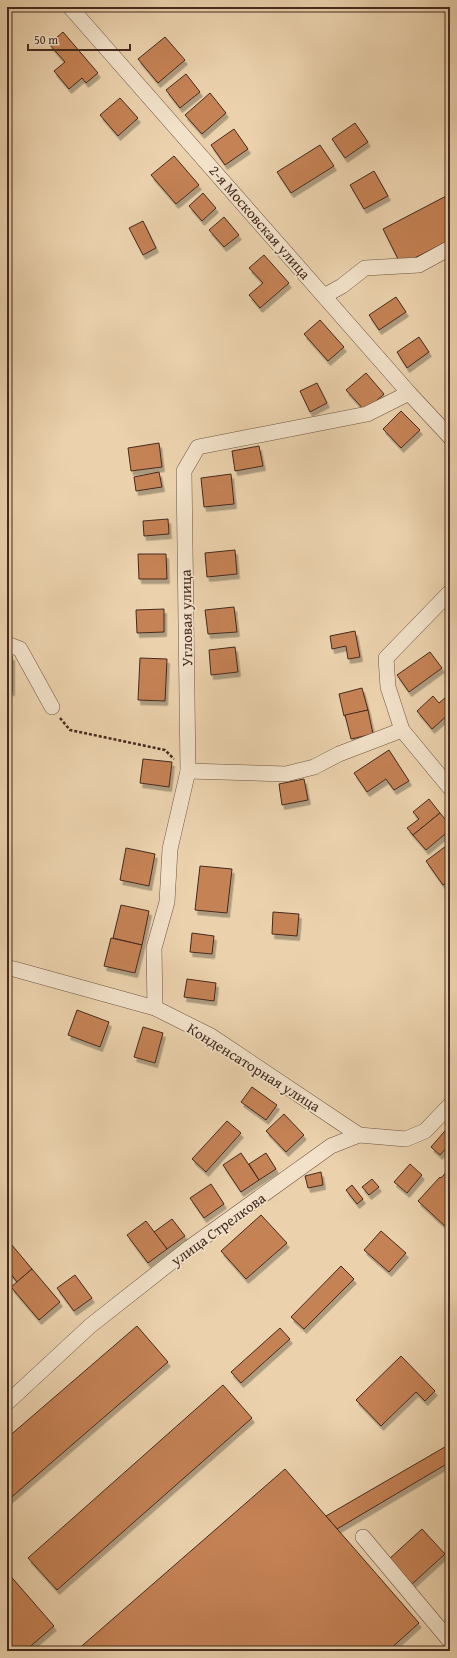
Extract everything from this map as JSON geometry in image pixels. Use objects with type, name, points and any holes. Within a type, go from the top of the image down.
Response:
[{"type":"street","name":"2-я Московская улица","points":[[70,7],[450,437]]},
{"type":"street","points":[[324,296],[342,286],[365,268],[419,265],[450,248]]},
{"type":"street","name":"Угловая улица","points":[[155,1008],[154,948],[167,902],[170,849],[188,770],[184,471],[198,447],[367,414],[410,393]]},
{"type":"street","points":[[450,592],[386,658],[388,687],[402,730],[450,788]]},
{"type":"street","points":[[7,644],[20,649],[52,708]]},
{"type":"street","points":[[188,770],[286,774],[314,767],[339,754],[402,730]]},
{"type":"street","name":"Конденсаторная улица","points":[[7,968],[155,1008],[211,1036],[359,1135]]},
{"type":"street","name":"улица Стрелкова","points":[[7,1403],[90,1326],[189,1248],[331,1146],[359,1135],[406,1139],[425,1132],[450,1105]]},
{"type":"street","points":[[363,1537],[450,1641]]},
{"type":"path","points":[[52,708],[70,730],[165,750],[188,770]]},
{"type":"building","points":[[63,32],[98,73],[86,83],[82,78],[69,89],[54,71],[65,62],[49,44]]},
{"type":"building","points":[[165,37],[185,60],[158,83],[138,59]]},
{"type":"building","points":[[186,74],[200,92],[180,108],[166,90]]},
{"type":"building","points":[[210,93],[226,113],[202,134],[185,115]]},
{"type":"building","points":[[120,98],[138,118],[118,136],[100,115]]},
{"type":"building","points":[[355,123],[368,142],[345,158],[332,139]]},
{"type":"building","points":[[234,129],[248,149],[225,165],[211,145]]},
{"type":"building","points":[[320,145],[334,166],[291,193],[277,172]]},
{"type":"building","points":[[174,156],[199,185],[176,204],[151,175]]},
{"type":"building","points":[[374,171],[388,196],[364,209],[350,185]]},
{"type":"building","points":[[203,193],[216,208],[202,221],[189,206]]},
{"type":"building","points":[[450,194],[450,240],[401,265],[383,229]]},
{"type":"building","points":[[224,217],[239,235],[224,247],[209,230]]},
{"type":"building","points":[[143,221],[156,248],[143,255],[129,228]]},
{"type":"building","points":[[264,255],[289,283],[260,308],[249,295],[263,283],[249,268]]},
{"type":"building","points":[[396,297],[406,312],[379,330],[369,315]]},
{"type":"building","points":[[320,320],[344,347],[328,361],[304,334]]},
{"type":"building","points":[[419,337],[429,352],[407,368],[397,352]]},
{"type":"building","points":[[366,373],[384,394],[365,411],[346,390]]},
{"type":"building","points":[[317,383],[327,403],[310,412],[300,391]]},
{"type":"building","points":[[401,411],[420,430],[401,448],[383,429]]},
{"type":"building","points":[[159,443],[162,467],[131,471],[128,448]]},
{"type":"building","points":[[259,446],[263,466],[235,471],[232,451]]},
{"type":"building","points":[[159,472],[162,487],[136,491],[134,477]]},
{"type":"building","points":[[231,474],[234,504],[204,507],[201,478]]},
{"type":"building","points":[[168,519],[169,534],[144,536],[143,521]]},
{"type":"building","points":[[235,550],[237,574],[207,577],[205,553]]},
{"type":"building","points":[[138,554],[166,554],[167,579],[139,579]]},
{"type":"building","points":[[234,607],[237,632],[208,634],[205,610]]},
{"type":"building","points":[[164,609],[164,632],[137,633],[136,610]]},
{"type":"building","points":[[355,631],[360,657],[348,659],[346,646],[332,649],[330,636]]},
{"type":"building","points":[[235,647],[238,672],[211,675],[209,650]]},
{"type":"building","points":[[430,652],[442,668],[409,692],[397,675]]},
{"type":"building","points":[[7,656],[12,656],[12,691],[7,691]]},
{"type":"building","points":[[140,658],[167,659],[165,701],[138,700]]},
{"type":"building","points":[[362,688],[368,710],[344,716],[339,694]]},
{"type":"building","points":[[433,696],[439,703],[445,698],[450,704],[450,713],[432,729],[417,711]]},
{"type":"building","points":[[368,710],[373,734],[351,739],[345,715]]},
{"type":"building","points":[[389,750],[409,781],[394,790],[386,779],[367,792],[354,773]]},
{"type":"building","points":[[143,759],[172,762],[169,787],[140,783]]},
{"type":"building","points":[[304,779],[308,800],[282,805],[279,784]]},
{"type":"building","points":[[429,799],[440,813],[413,835],[407,828],[419,819],[413,812]]},
{"type":"building","points":[[440,813],[450,825],[450,830],[426,850],[413,835]]},
{"type":"building","points":[[450,843],[450,881],[443,885],[426,861]]},
{"type":"building","points":[[126,848],[155,854],[149,886],[120,880]]},
{"type":"building","points":[[200,866],[232,869],[227,913],[195,910]]},
{"type":"building","points":[[121,905],[149,911],[142,945],[113,938]]},
{"type":"building","points":[[273,912],[299,914],[297,936],[272,934]]},
{"type":"building","points":[[192,933],[214,936],[212,954],[190,952]]},
{"type":"building","points":[[111,938],[142,945],[135,973],[104,966]]},
{"type":"building","points":[[187,979],[216,983],[214,1001],[184,997]]},
{"type":"building","points":[[77,1010],[109,1022],[100,1047],[68,1035]]},
{"type":"building","points":[[143,1027],[163,1033],[155,1063],[134,1057]]},
{"type":"building","points":[[252,1087],[277,1105],[266,1120],[241,1102]]},
{"type":"building","points":[[284,1114],[304,1135],[286,1152],[266,1131]]},
{"type":"building","points":[[227,1121],[241,1133],[206,1172],[192,1159]]},
{"type":"building","points":[[450,1125],[450,1144],[440,1155],[431,1147]]},
{"type":"building","points":[[241,1153],[259,1180],[241,1192],[223,1165]]},
{"type":"building","points":[[266,1153],[276,1169],[259,1180],[249,1164]]},
{"type":"building","points":[[410,1164],[422,1175],[407,1193],[394,1182]]},
{"type":"building","points":[[450,1168],[450,1222],[446,1227],[418,1201]]},
{"type":"building","points":[[321,1172],[323,1185],[308,1188],[305,1176]]},
{"type":"building","points":[[372,1179],[379,1187],[369,1195],[362,1187]]},
{"type":"building","points":[[211,1184],[224,1204],[204,1218],[190,1198]]},
{"type":"building","points":[[352,1185],[363,1199],[357,1204],[346,1190]]},
{"type":"building","points":[[261,1215],[287,1243],[246,1279],[221,1251]]},
{"type":"building","points":[[172,1219],[185,1236],[167,1249],[154,1232]]},
{"type":"building","points":[[146,1221],[167,1249],[148,1263],[127,1235]]},
{"type":"building","points":[[381,1231],[406,1253],[389,1272],[364,1250]]},
{"type":"building","points":[[11,1244],[32,1269],[17,1282],[7,1269],[7,1247]]},
{"type":"building","points":[[341,1266],[354,1279],[304,1329],[291,1317]]},
{"type":"building","points":[[32,1269],[60,1302],[39,1320],[11,1287]]},
{"type":"building","points":[[75,1275],[92,1298],[74,1311],[57,1288]]},
{"type":"building","points":[[137,1326],[168,1362],[7,1501],[7,1438]]},
{"type":"building","points":[[280,1328],[290,1339],[241,1383],[231,1372]]},
{"type":"building","points":[[401,1356],[435,1391],[425,1401],[416,1392],[381,1426],[356,1400]]},
{"type":"building","points":[[223,1385],[252,1418],[57,1590],[28,1558]]},
{"type":"building","points":[[450,1444],[450,1462],[337,1529],[326,1516]]},
{"type":"building","points":[[285,1469],[419,1623],[388,1651],[76,1651]]},
{"type":"building","points":[[422,1529],[445,1554],[411,1585],[388,1560]]},
{"type":"building","points":[[7,1572],[54,1626],[25,1651],[7,1651]]}]
